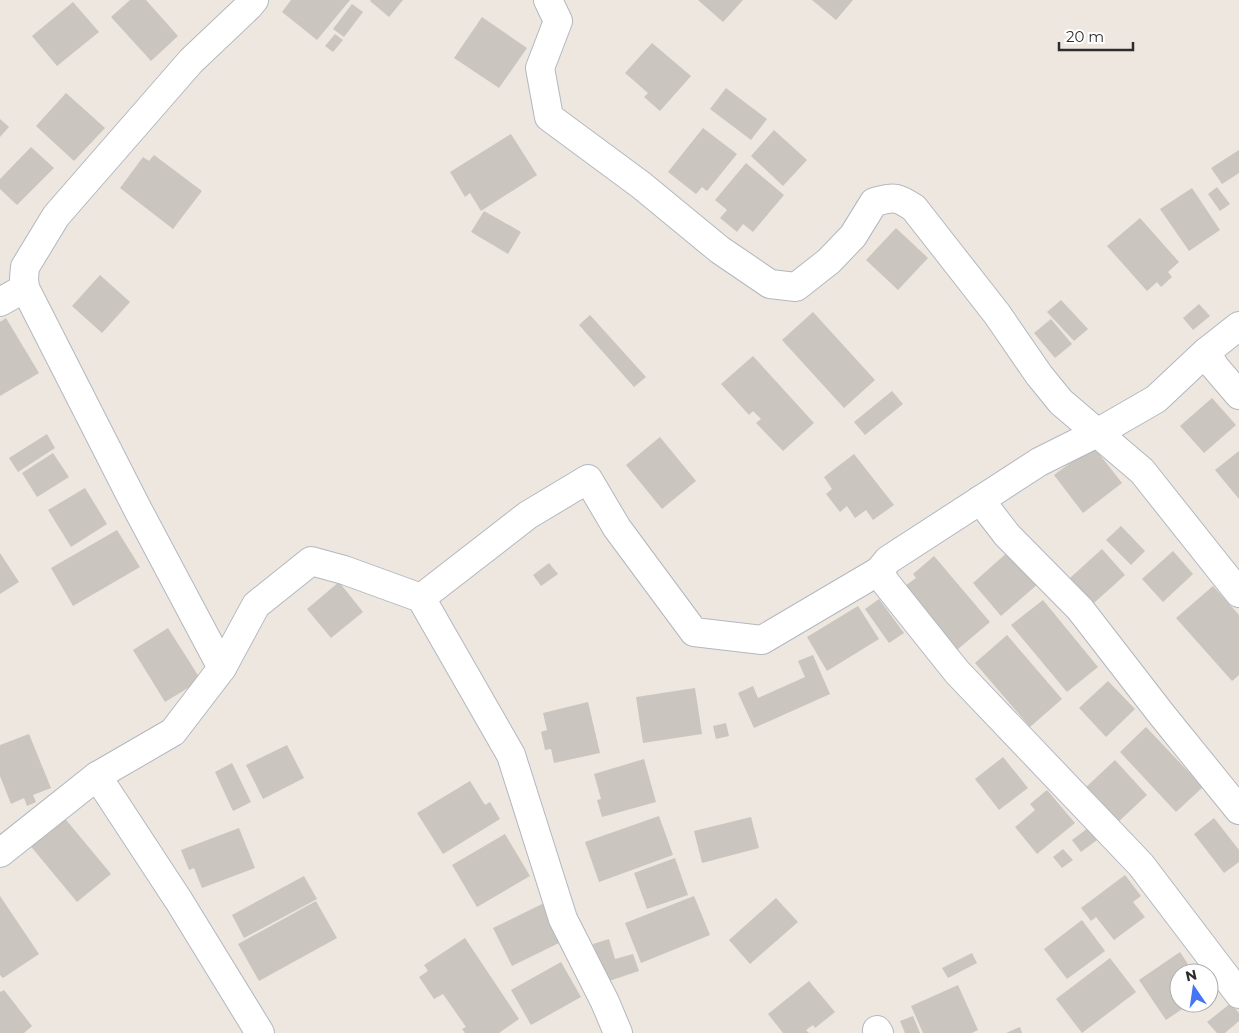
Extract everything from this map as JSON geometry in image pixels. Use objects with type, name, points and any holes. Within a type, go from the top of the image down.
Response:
[{"type":"street","points":[[222,668],[138,510],[25,288],[24,278],[25,267],[56,216],[191,61],[254,0]]},
{"type":"street","points":[[548,0],[558,21],[540,68],[549,117],[641,185],[720,250],[770,284],[796,287],[829,261],[853,236],[874,202],[889,198],[899,198],[914,208],[997,314],[1039,375],[1061,402],[1142,471],[1239,593]]},
{"type":"street","points":[[0,302],[25,288]]},
{"type":"street","points":[[421,598],[528,515],[588,480],[617,528],[694,632],[762,640],[879,570],[888,560],[1039,462],[1156,399],[1206,352],[1239,326]]},
{"type":"street","points":[[1206,352],[1215,367],[1239,395]]},
{"type":"street","points":[[980,500],[1007,535],[1080,608],[1162,715],[1239,810]]},
{"type":"street","points":[[0,853],[98,776],[173,732],[222,668],[256,605],[311,561],[344,570],[421,598],[511,754],[563,919],[605,1002],[618,1033]]},
{"type":"street","points":[[879,570],[886,583],[958,672],[1141,865],[1239,994]]},
{"type":"street","points":[[98,776],[179,901],[260,1033]]},
{"type":"building","points":[[130,0],[146,0],[178,36],[151,61],[111,17]]},
{"type":"building","points":[[291,0],[350,0],[317,40],[282,12]]},
{"type":"building","points":[[371,0],[403,0],[389,17]]},
{"type":"building","points":[[698,0],[743,0],[723,22]]},
{"type":"building","points":[[812,0],[853,0],[836,20]]},
{"type":"building","points":[[73,2],[99,32],[57,66],[32,36]]},
{"type":"building","points":[[352,4],[363,12],[344,37],[333,29]]},
{"type":"building","points":[[482,17],[527,48],[499,88],[454,58]]},
{"type":"building","points":[[335,34],[343,40],[333,52],[325,46]]},
{"type":"building","points":[[652,43],[691,76],[660,111],[644,97],[648,93],[625,73]]},
{"type":"building","points":[[726,88],[767,119],[751,140],[710,109]]},
{"type":"building","points":[[66,93],[105,128],[74,161],[36,126]]},
{"type":"building","points":[[0,119],[9,127],[0,137]]},
{"type":"building","points":[[703,128],[737,154],[707,191],[702,187],[696,194],[668,172]]},
{"type":"building","points":[[774,130],[807,160],[783,186],[751,156]]},
{"type":"building","points":[[511,134],[537,175],[481,211],[470,193],[465,197],[450,172]]},
{"type":"building","points":[[31,147],[54,168],[17,205],[0,189],[0,179]]},
{"type":"building","points":[[1239,150],[1239,173],[1222,184],[1211,168]]},
{"type":"building","points":[[154,155],[202,191],[173,229],[120,188],[143,157],[149,161]]},
{"type":"building","points":[[746,163],[784,195],[753,232],[743,224],[737,232],[720,218],[727,210],[715,200]]},
{"type":"building","points":[[1217,187],[1230,204],[1220,211],[1208,194]]},
{"type":"building","points":[[1192,188],[1220,230],[1189,251],[1160,209]]},
{"type":"building","points":[[484,211],[521,232],[508,254],[471,232]]},
{"type":"building","points":[[1140,218],[1179,262],[1168,272],[1172,277],[1161,287],[1157,282],[1147,291],[1107,246]]},
{"type":"building","points":[[896,228],[928,258],[898,290],[866,260]]},
{"type":"building","points":[[100,275],[130,302],[102,333],[72,306]]},
{"type":"building","points":[[1061,300],[1088,329],[1074,341],[1047,312]]},
{"type":"building","points":[[1199,304],[1210,316],[1193,330],[1183,318]]},
{"type":"building","points":[[813,312],[875,380],[844,408],[782,340]]},
{"type":"building","points":[[590,315],[646,377],[634,387],[579,325]]},
{"type":"building","points":[[6,318],[39,373],[0,396],[0,322]]},
{"type":"building","points":[[1051,319],[1072,344],[1055,358],[1034,333]]},
{"type":"building","points":[[753,356],[814,423],[783,451],[756,423],[761,419],[753,411],[749,415],[721,384]]},
{"type":"building","points":[[892,391],[903,404],[865,435],[854,422]]},
{"type":"building","points":[[1212,398],[1236,425],[1204,453],[1180,426]]},
{"type":"building","points":[[47,434],[55,448],[18,472],[9,458]]},
{"type":"building","points":[[660,437],[696,481],[662,509],[626,465]]},
{"type":"building","points":[[1093,446],[1122,483],[1083,513],[1054,475]]},
{"type":"building","points":[[1239,451],[1239,499],[1215,470]]},
{"type":"building","points":[[53,453],[69,477],[37,497],[22,473]]},
{"type":"building","points":[[854,454],[894,505],[873,520],[866,510],[855,518],[847,506],[840,512],[826,494],[832,489],[824,477]]},
{"type":"building","points":[[85,488],[107,524],[71,547],[48,510]]},
{"type":"building","points":[[1121,526],[1145,551],[1131,565],[1106,540]]},
{"type":"building","points":[[117,530],[140,567],[73,606],[51,568]]},
{"type":"building","points":[[1102,549],[1125,575],[1094,603],[1070,578]]},
{"type":"building","points":[[1009,551],[1038,584],[1001,616],[973,583]]},
{"type":"building","points":[[1173,551],[1193,574],[1163,602],[1142,579]]},
{"type":"building","points":[[0,553],[19,582],[0,594]]},
{"type":"building","points":[[934,556],[990,622],[951,655],[938,640],[945,634],[905,586],[916,578],[913,574]]},
{"type":"building","points":[[549,563],[558,574],[541,586],[533,575]]},
{"type":"building","points":[[339,582],[363,612],[331,638],[307,609]]},
{"type":"building","points":[[1213,586],[1239,615],[1239,675],[1232,681],[1176,618]]},
{"type":"building","points":[[879,599],[904,633],[889,643],[865,609]]},
{"type":"building","points":[[1043,600],[1098,667],[1067,692],[1011,625]]},
{"type":"building","points":[[858,606],[879,639],[827,671],[807,637]]},
{"type":"building","points":[[168,628],[201,680],[165,702],[133,650]]},
{"type":"building","points":[[1007,635],[1062,699],[1030,727],[975,663]]},
{"type":"building","points":[[813,655],[830,694],[754,728],[738,693],[753,686],[758,698],[805,677],[798,661]]},
{"type":"building","points":[[1108,681],[1135,709],[1106,737],[1079,708]]},
{"type":"building","points":[[695,688],[702,734],[643,743],[636,697]]},
{"type":"building","points":[[588,702],[600,753],[554,763],[551,749],[545,750],[541,732],[547,730],[543,713]]},
{"type":"building","points":[[726,723],[729,736],[716,739],[713,726]]},
{"type":"building","points":[[1146,727],[1203,787],[1176,812],[1120,752]]},
{"type":"building","points":[[29,734],[51,788],[33,795],[36,802],[27,806],[24,798],[11,804],[0,776],[0,745]]},
{"type":"building","points":[[287,745],[304,778],[263,799],[246,765]]},
{"type":"building","points":[[1003,757],[1028,788],[999,810],[975,779]]},
{"type":"building","points":[[644,759],[656,802],[602,817],[597,800],[601,799],[594,774]]},
{"type":"building","points":[[1115,760],[1147,795],[1116,824],[1084,789]]},
{"type":"building","points":[[232,763],[251,802],[233,811],[215,772]]},
{"type":"building","points":[[470,781],[485,805],[490,802],[500,819],[443,854],[417,813]]},
{"type":"building","points":[[1047,790],[1075,823],[1037,854],[1015,827],[1035,810],[1030,804]]},
{"type":"building","points":[[62,815],[111,874],[77,902],[28,843]]},
{"type":"building","points":[[659,816],[673,855],[599,882],[585,842]]},
{"type":"building","points":[[751,817],[759,848],[702,863],[694,831]]},
{"type":"building","points":[[1214,818],[1239,850],[1239,862],[1224,873],[1194,834]]},
{"type":"building","points":[[239,828],[255,868],[202,888],[194,868],[189,870],[181,850]]},
{"type":"building","points":[[1088,828],[1097,840],[1081,852],[1072,840]]},
{"type":"building","points":[[505,834],[530,876],[477,907],[452,865]]},
{"type":"building","points":[[1063,849],[1073,860],[1062,868],[1053,857]]},
{"type":"building","points":[[675,858],[688,895],[647,909],[634,873]]},
{"type":"building","points":[[1125,875],[1141,896],[1133,902],[1145,917],[1114,940],[1096,917],[1091,921],[1081,908]]},
{"type":"building","points":[[304,876],[317,899],[244,938],[232,915]]},
{"type":"building","points":[[0,896],[39,954],[3,978],[0,975]]},
{"type":"building","points":[[694,896],[710,935],[641,963],[625,923]]},
{"type":"building","points":[[776,898],[798,922],[750,964],[729,940]]},
{"type":"building","points":[[316,901],[337,938],[259,981],[238,944]]},
{"type":"building","points":[[544,903],[563,941],[512,966],[493,928]]},
{"type":"building","points":[[1082,920],[1105,951],[1067,979],[1044,949]]},
{"type":"building","points":[[465,938],[519,1019],[499,1033],[465,1033],[462,1029],[466,1027],[443,994],[434,999],[419,977],[428,971],[424,965]]},
{"type":"building","points":[[609,939],[615,959],[633,954],[639,971],[606,982],[593,944]]},
{"type":"building","points":[[1180,952],[1187,963],[1169,963],[1169,1013],[1176,1013],[1166,1020],[1139,980]]},
{"type":"building","points":[[972,953],[977,963],[948,978],[942,968]]},
{"type":"building","points":[[1110,958],[1136,992],[1082,1033],[1056,999]]},
{"type":"building","points":[[561,962],[581,997],[531,1025],[511,990]]},
{"type":"building","points":[[809,981],[835,1012],[815,1028],[813,1025],[806,1030],[809,1033],[783,1033],[768,1014]]},
{"type":"building","points":[[958,985],[978,1030],[972,1033],[923,1033],[911,1006]]},
{"type":"building","points":[[4,990],[32,1026],[24,1033],[0,1033],[0,992]]},
{"type":"building","points":[[1231,1003],[1239,1013],[1239,1021],[1225,1033],[1217,1033],[1207,1022]]},
{"type":"building","points":[[913,1016],[920,1033],[905,1033],[900,1021]]},
{"type":"building","points":[[1020,1027],[1022,1033],[1006,1033]]}]
